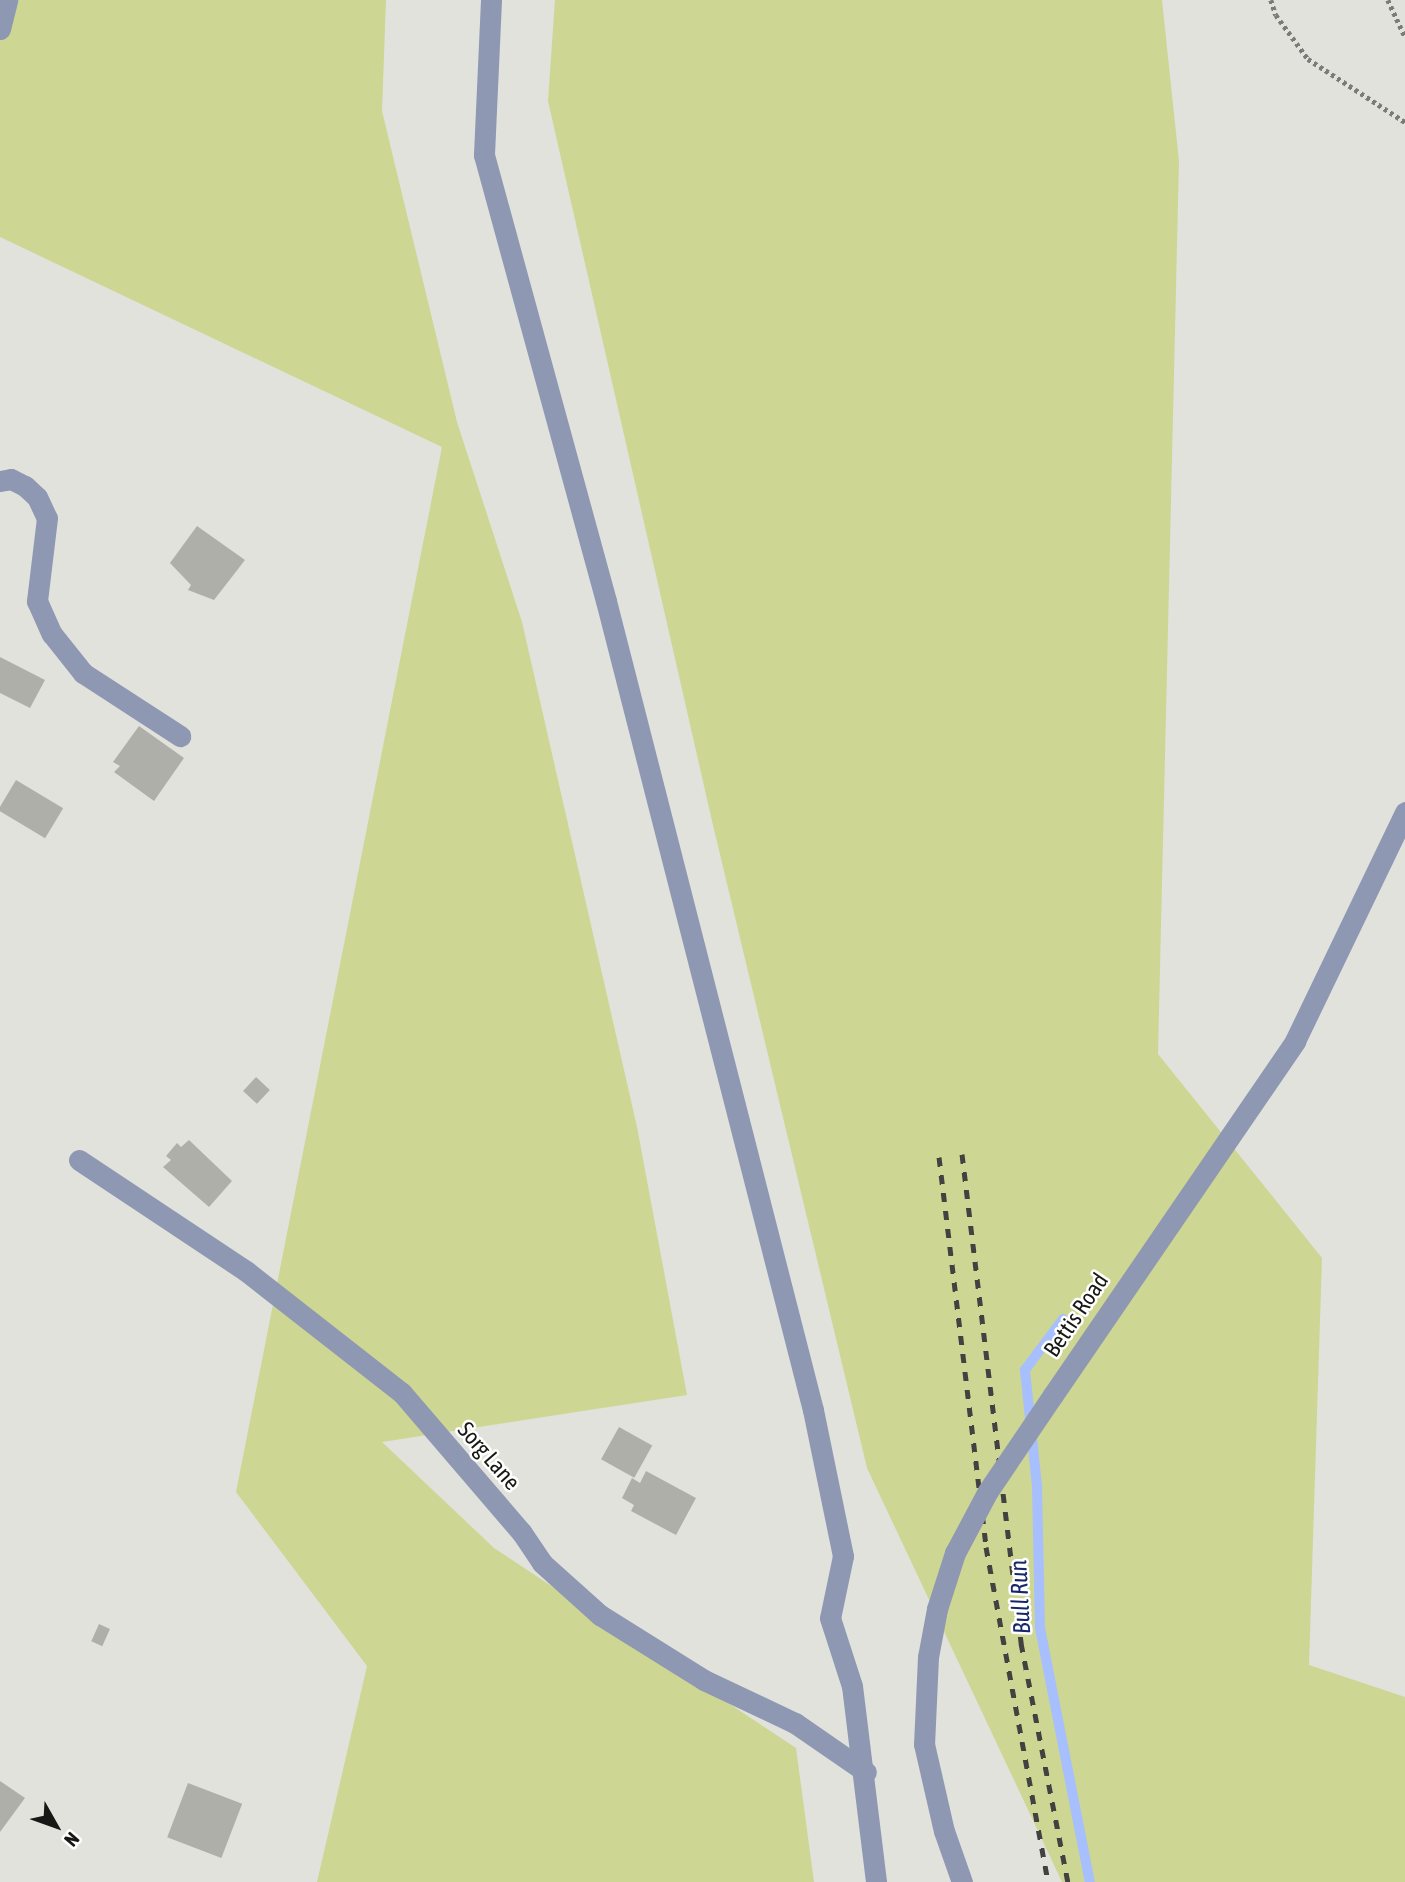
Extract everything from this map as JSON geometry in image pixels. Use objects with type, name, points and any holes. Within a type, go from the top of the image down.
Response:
[{"type":"street","points":[[0,29],[7,0]]},
{"type":"street","points":[[491,0],[484,155],[607,601],[813,1410],[843,1556],[830,1618],[852,1686],[866,1772],[876,1882]]},
{"type":"street","points":[[0,481],[11,479],[25,486],[37,497],[47,518],[37,601],[52,634],[83,673],[180,736]]},
{"type":"street","name":"Bettis Road","points":[[962,1882],[944,1831],[924,1744],[928,1657],[937,1609],[960,1542],[988,1491],[1294,1041],[1405,812]]},
{"type":"street","name":"Sorg Lane","points":[[79,1160],[246,1271],[402,1393],[522,1533],[542,1563],[600,1615],[704,1680],[795,1723],[866,1772]]},
{"type":"path","points":[[1271,0],[1276,15],[1308,59],[1405,122]]},
{"type":"path","points":[[1388,0],[1405,36]]},
{"type":"green space","points":[[0,0],[386,0],[382,111],[457,422],[522,622],[637,1127],[687,1395],[382,1442],[494,1548],[796,1748],[814,1882],[317,1882],[367,1666],[236,1492],[442,447],[0,237]]},
{"type":"green space","points":[[555,0],[1162,0],[1179,161],[1158,1054],[1322,1258],[1309,1665],[1405,1697],[1405,1882],[1062,1882],[867,1468],[712,821],[548,101]]},
{"type":"building","points":[[197,526],[245,560],[214,600],[188,590],[191,585],[170,563]]},
{"type":"building","points":[[0,657],[45,680],[30,708],[0,693]]},
{"type":"building","points":[[139,726],[184,758],[154,801],[114,772],[120,766],[113,762]]},
{"type":"building","points":[[16,780],[63,808],[45,838],[0,811]]},
{"type":"building","points":[[256,1077],[270,1090],[257,1104],[243,1091]]},
{"type":"building","points":[[189,1140],[232,1181],[209,1207],[163,1167],[171,1160],[166,1156],[177,1143],[181,1147]]},
{"type":"building","points":[[619,1427],[652,1445],[634,1478],[601,1459]]},
{"type":"building","points":[[646,1471],[696,1498],[676,1535],[631,1511],[634,1505],[622,1498],[632,1478],[640,1483]]},
{"type":"building","points":[[99,1624],[110,1629],[102,1646],[91,1641]]},
{"type":"building","points":[[0,1781],[25,1798],[0,1832]]},
{"type":"building","points":[[188,1783],[242,1804],[221,1858],[167,1837]]},
{"type":"waterway","name":"Bull Run","points":[[1063,1319],[1025,1370],[1037,1486],[1040,1628],[1090,1882]]},
{"type":"railway","points":[[962,1154],[1021,1643],[1068,1882]]},
{"type":"railway","points":[[939,1157],[986,1547],[1048,1882]]}]
